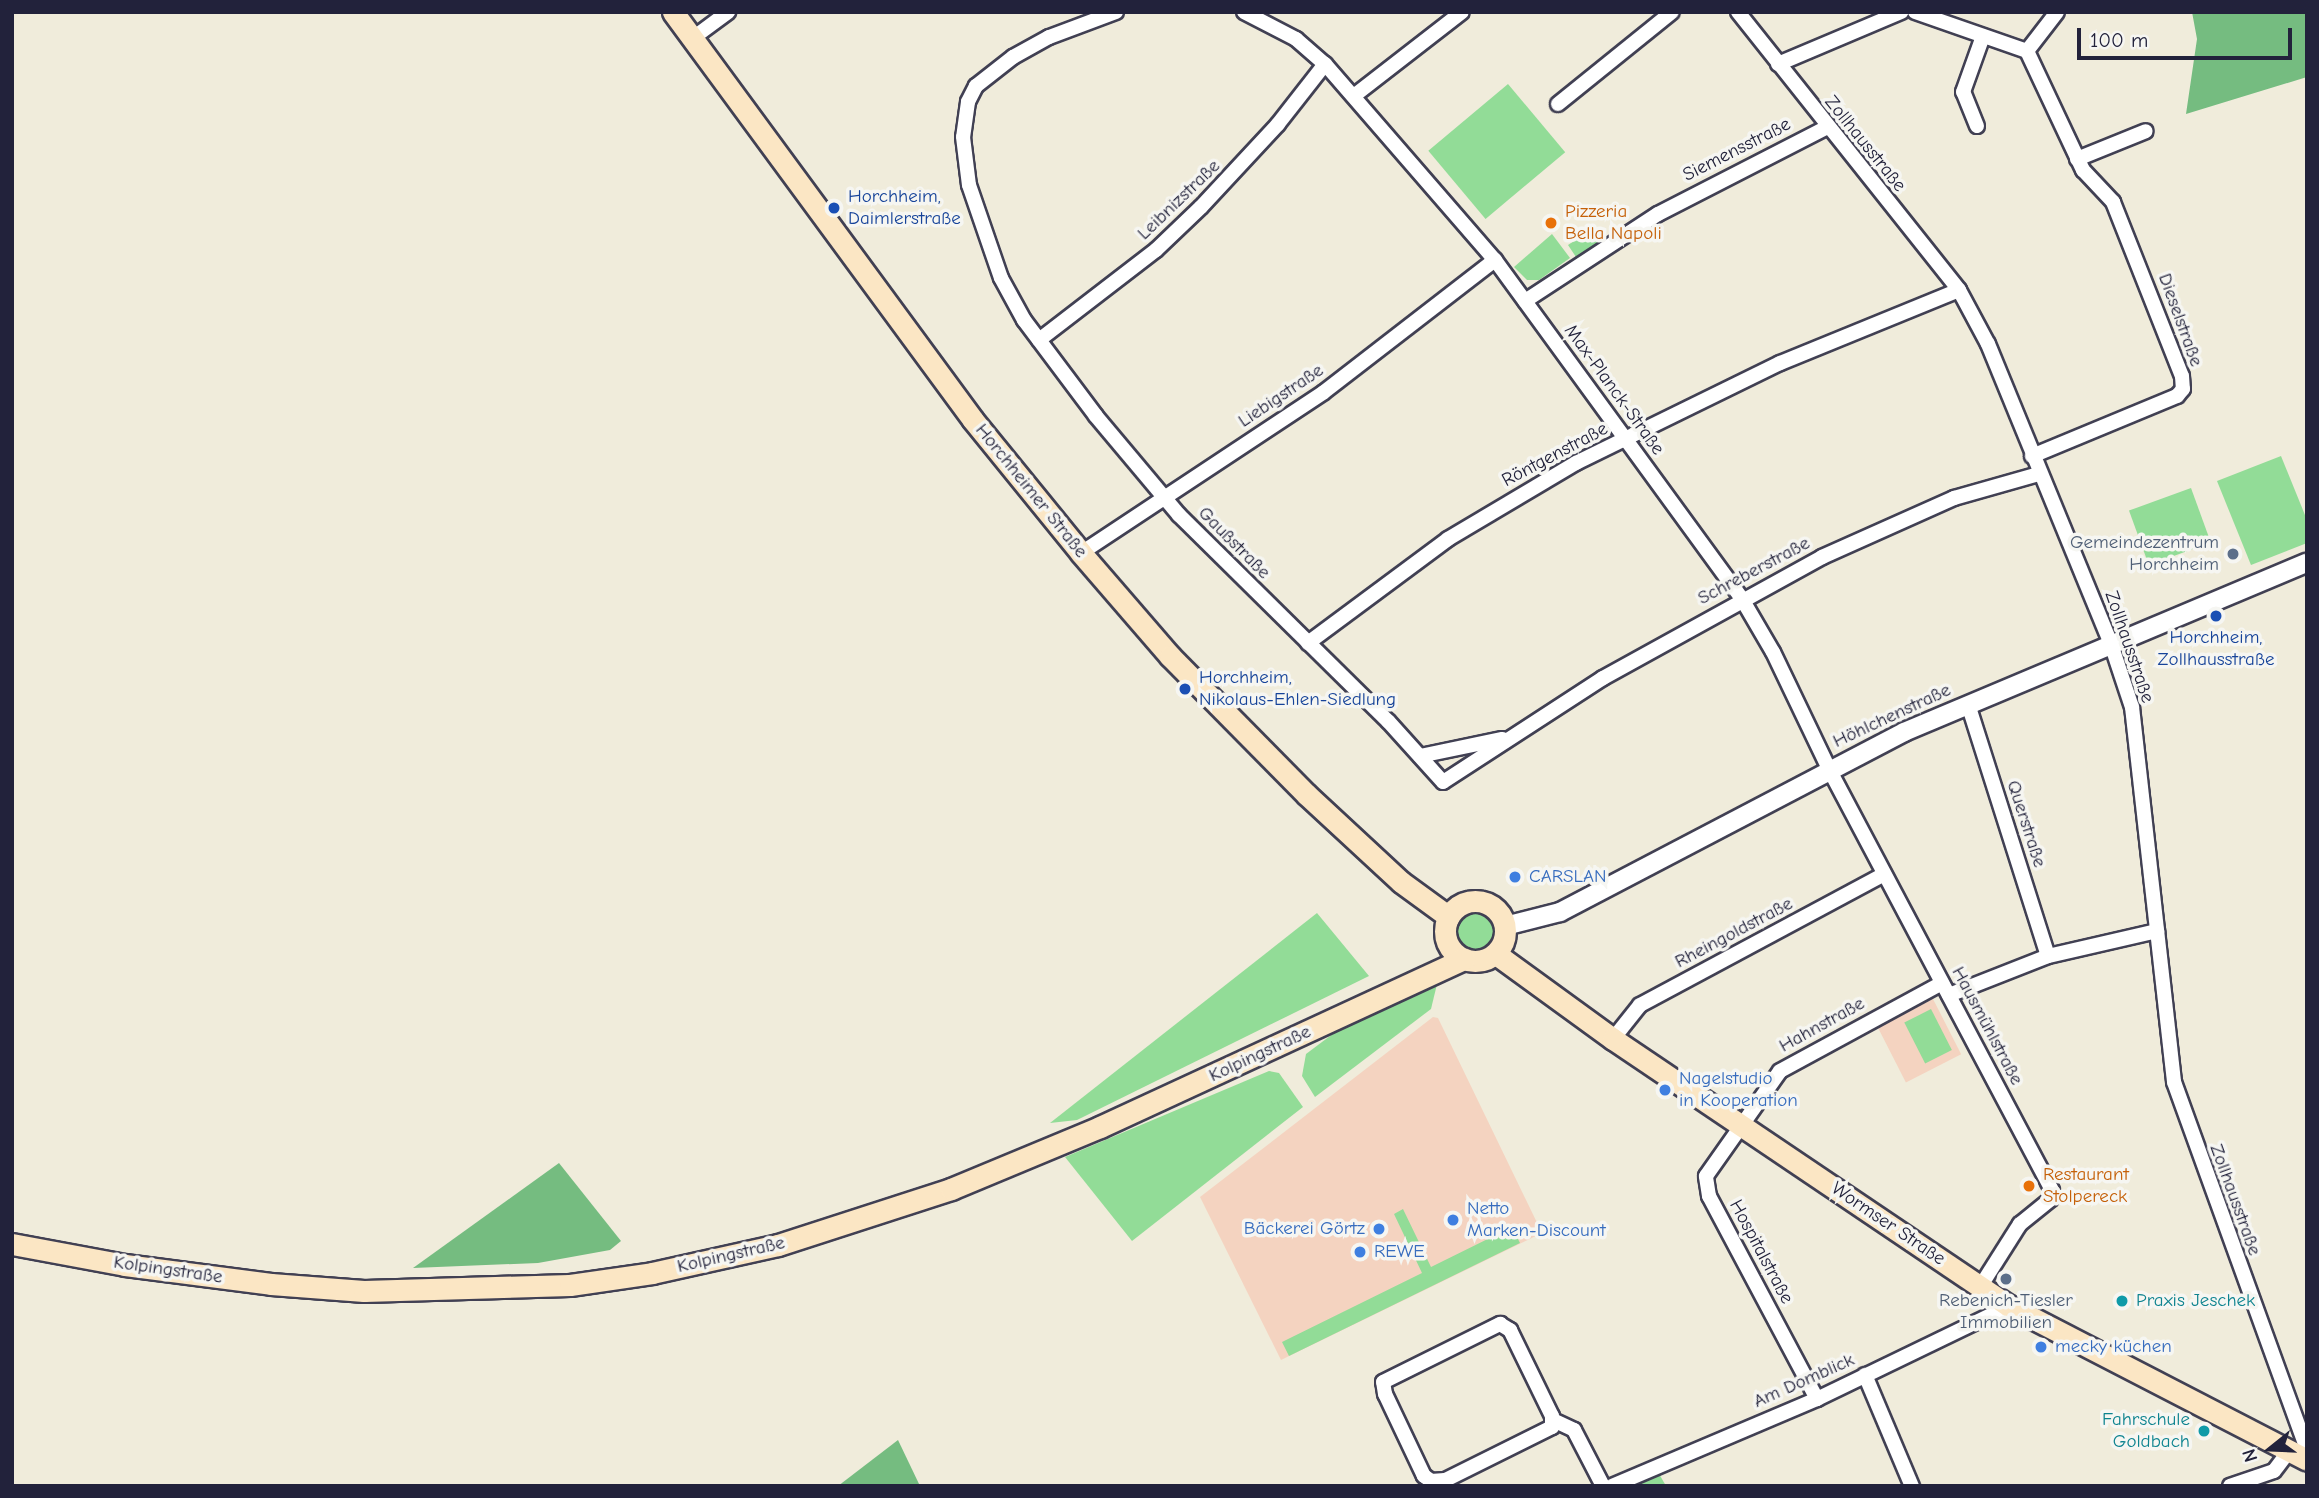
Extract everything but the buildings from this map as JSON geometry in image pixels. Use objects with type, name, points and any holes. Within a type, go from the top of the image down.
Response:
[{"type":"main road","name":"Horchheimer Straße","points":[[673,12],[965,410],[1080,553],[1170,656],[1306,794],[1447,927]]},
{"type":"main road","points":[[1481,901],[1499,912],[1505,926],[1505,939],[1496,954],[1478,961],[1464,959],[1447,927],[1461,904],[1481,901]]},
{"type":"main road","name":"Kolpingstraße","points":[[1403,986],[1435,956],[1447,927]]},
{"type":"main road","name":"Wormser Straße","points":[[1496,954],[1613,1038],[2009,1306],[2300,1455]]},
{"type":"main road","name":"Kolpingstraße","points":[[12,1244],[152,1269],[364,1291],[534,1287],[652,1273],[778,1245],[951,1189],[1157,1101],[1464,959]]},
{"type":"street","points":[[693,38],[728,12]]},
{"type":"street","name":"Gaußstraße","points":[[1116,12],[1066,29],[1013,57],[975,86],[965,115],[964,159],[977,215],[1001,278],[1039,340],[1163,496],[1420,756]]},
{"type":"street","name":"Max-Planck-Straße","points":[[1244,12],[1296,39],[1325,64],[1355,95],[1495,260],[1742,599],[1829,769]]},
{"type":"street","points":[[1355,95],[1462,12]]},
{"type":"street","points":[[1558,104],[1672,12]]},
{"type":"street","name":"Zollhausstraße","points":[[1738,12],[1959,290],[1988,344],[2112,647],[2132,707],[2174,1082],[2183,1115],[2306,1449],[2300,1455]]},
{"type":"street","points":[[1777,64],[1900,12]]},
{"type":"street","points":[[1915,12],[2027,51],[2057,12]]},
{"type":"street","points":[[1977,125],[1963,92],[1983,36]]},
{"type":"street","name":"Dieselstraße","points":[[2027,51],[2077,159],[2113,202],[2174,354],[2183,389],[2177,396],[2032,456]]},
{"type":"street","name":"Leibnizstraße","points":[[1039,340],[1147,258],[1201,208],[1278,124],[1325,64]]},
{"type":"street","name":"Siemensstraße","points":[[1525,301],[1658,214],[1827,127]]},
{"type":"street","points":[[2077,159],[2146,131]]},
{"type":"street","name":"Liebigstraße","points":[[1080,553],[1324,392],[1495,260]]},
{"type":"street","name":"Röntgenstraße","points":[[1308,643],[1448,539],[1626,438],[1791,358],[1959,290]]},
{"type":"street","name":"Schreberstraße","points":[[1504,738],[1420,756],[1443,782],[1504,738],[1742,599],[1917,513],[2039,474]]},
{"type":"street","name":"Höhlchenstraße","points":[[1505,926],[1560,912],[1829,769],[1968,704],[2112,647],[2307,563]]},
{"type":"street","name":"Querstraße","points":[[1968,704],[2048,956]]},
{"type":"street","name":"Hausmühlstraße","points":[[1829,769],[2053,1196],[2020,1224],[1980,1287]]},
{"type":"street","name":"Rheingoldstraße","points":[[1613,1038],[1640,1005],[1884,874]]},
{"type":"street","name":"Hahnstraße","points":[[1741,1124],[1780,1071],[1946,989],[2048,956],[2157,932]]},
{"type":"street","name":"Hospitalstraße","points":[[1741,1124],[1706,1176],[1707,1189],[1817,1399]]},
{"type":"street","name":"Am Domblick","points":[[1612,1486],[1817,1399],[2009,1306]]},
{"type":"street","points":[[1553,1420],[1547,1432],[1445,1480],[1431,1483],[1424,1476],[1383,1387],[1385,1378],[1491,1325],[1504,1325],[1553,1420],[1574,1430],[1603,1486]]},
{"type":"street","points":[[1865,1375],[1912,1486]]},
{"type":"street","points":[[2230,1486],[2274,1471],[2300,1455]]},
{"type":"shaded area","points":[[1933,999],[1961,1054],[1906,1082],[1878,1027]]},
{"type":"shaded area","points":[[1433,1017],[1438,1018],[1542,1233],[1281,1360],[1200,1197]]},
{"type":"green space","points":[[2192,12],[2307,12],[2307,77],[2186,114],[2197,39]]},
{"type":"green space","points":[[1508,84],[1565,152],[1486,219],[1428,151]]},
{"type":"green space","points":[[1602,229],[1607,237],[1576,257],[1568,245],[1586,233],[1589,238]]},
{"type":"green space","points":[[1552,234],[1570,258],[1539,280],[1527,280],[1514,267]]},
{"type":"green space","points":[[2281,456],[2307,520],[2307,543],[2251,565],[2217,481]]},
{"type":"green space","points":[[2191,488],[2211,543],[2149,565],[2129,511]]},
{"type":"green space","points":[[1476,909],[1485,910],[1492,915],[1497,922],[1497,940],[1492,947],[1485,952],[1476,953],[1467,952],[1460,947],[1455,940],[1454,931],[1455,922],[1460,915],[1467,910]]},
{"type":"green space","points":[[1317,913],[1369,976],[1077,1120],[1050,1123]]},
{"type":"green space","points":[[1438,980],[1431,1009],[1315,1097],[1302,1076],[1306,1054],[1334,1033]]},
{"type":"green space","points":[[1931,1009],[1952,1050],[1925,1064],[1904,1023]]},
{"type":"green space","points":[[1269,1071],[1279,1073],[1303,1107],[1132,1241],[1065,1157]]},
{"type":"green space","points":[[559,1163],[621,1241],[610,1250],[538,1263],[413,1268]]},
{"type":"green space","points":[[1403,1209],[1431,1267],[1512,1227],[1520,1243],[1289,1356],[1282,1342],[1422,1273],[1394,1214]]},
{"type":"green space","points":[[898,1440],[920,1486],[838,1486]]},
{"type":"green space","points":[[1658,1472],[1666,1486],[1623,1486]]},
{"type":"place","name":"Horchheim, Daimlerstraße","points":[[834,208]]},
{"type":"place","name":"Pizzeria Bella Napoli","points":[[1551,223]]},
{"type":"place","name":"Gemeindezentrum Horchheim","points":[[2233,554]]},
{"type":"place","name":"Horchheim, Zollhausstraße","points":[[2216,616]]},
{"type":"place","name":"Horchheim, Nikolaus-Ehlen-Siedlung","points":[[1185,689]]},
{"type":"place","name":"CARSLAN","points":[[1515,877]]},
{"type":"place","name":"Nagelstudio in Kooperation","points":[[1665,1090]]},
{"type":"place","name":"Restaurant Stolpereck","points":[[2029,1186]]},
{"type":"place","name":"Netto Marken-Discount","points":[[1453,1220]]},
{"type":"place","name":"Bäckerei Görtz","points":[[1379,1229]]},
{"type":"place","name":"REWE","points":[[1360,1252]]},
{"type":"place","name":"Rebenich-Tiesler Immobilien","points":[[2006,1279]]},
{"type":"place","name":"Praxis Jeschek","points":[[2122,1301]]},
{"type":"place","name":"mecky küchen","points":[[2041,1347]]},
{"type":"place","name":"Fahrschule Goldbach","points":[[2204,1431]]}]
